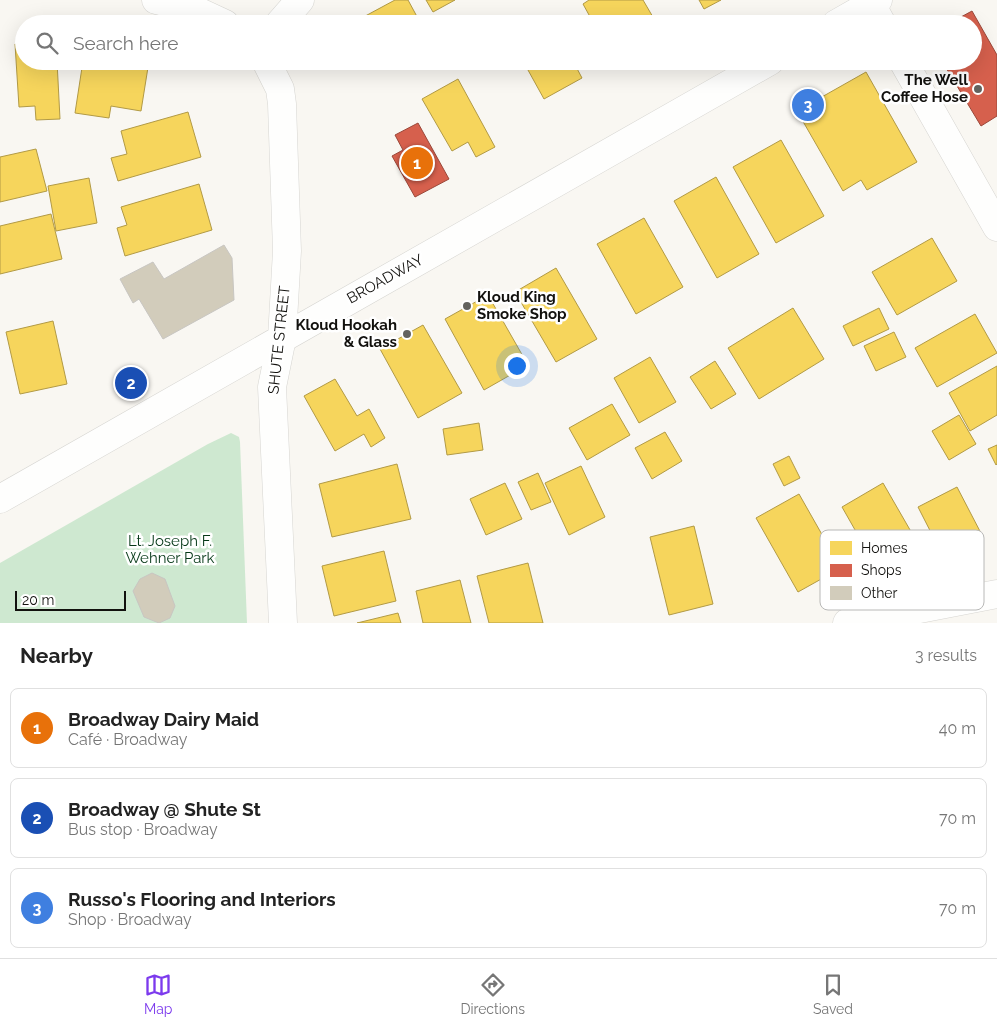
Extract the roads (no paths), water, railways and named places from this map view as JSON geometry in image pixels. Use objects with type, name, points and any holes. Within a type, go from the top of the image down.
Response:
[{"type":"main road","points":[[156,0],[193,9],[206,15]]},
{"type":"main road","points":[[287,15],[300,0]]},
{"type":"main road","points":[[861,15],[877,9]]},
{"type":"main road","name":"SHUTE STREET","points":[[270,70],[280,89],[282,104],[287,251],[282,338],[272,387],[283,623]]},
{"type":"main road","name":"BROADWAY","points":[[0,498],[754,70]]},
{"type":"main road","points":[[908,70],[997,227]]},
{"type":"main road","points":[[984,597],[997,594]]},
{"type":"main road","points":[[847,623],[914,610]]},
{"type":"place","name":"The Well Coffee Hose","points":[[978,89]]},
{"type":"place","name":"Russo's Flooring and Interiors","points":[[808,105]]},
{"type":"place","name":"Broadway Dairy Maid","points":[[417,163]]},
{"type":"place","name":"Kloud King Smoke Shop","points":[[467,306]]},
{"type":"place","name":"Kloud Hookah & Glass","points":[[407,334]]},
{"type":"place","name":"Broadway @ Shute St","points":[[131,383]]},
{"type":"park label","name":"Lt. Joseph F. Wehner Park","points":[[170,550]]}]
